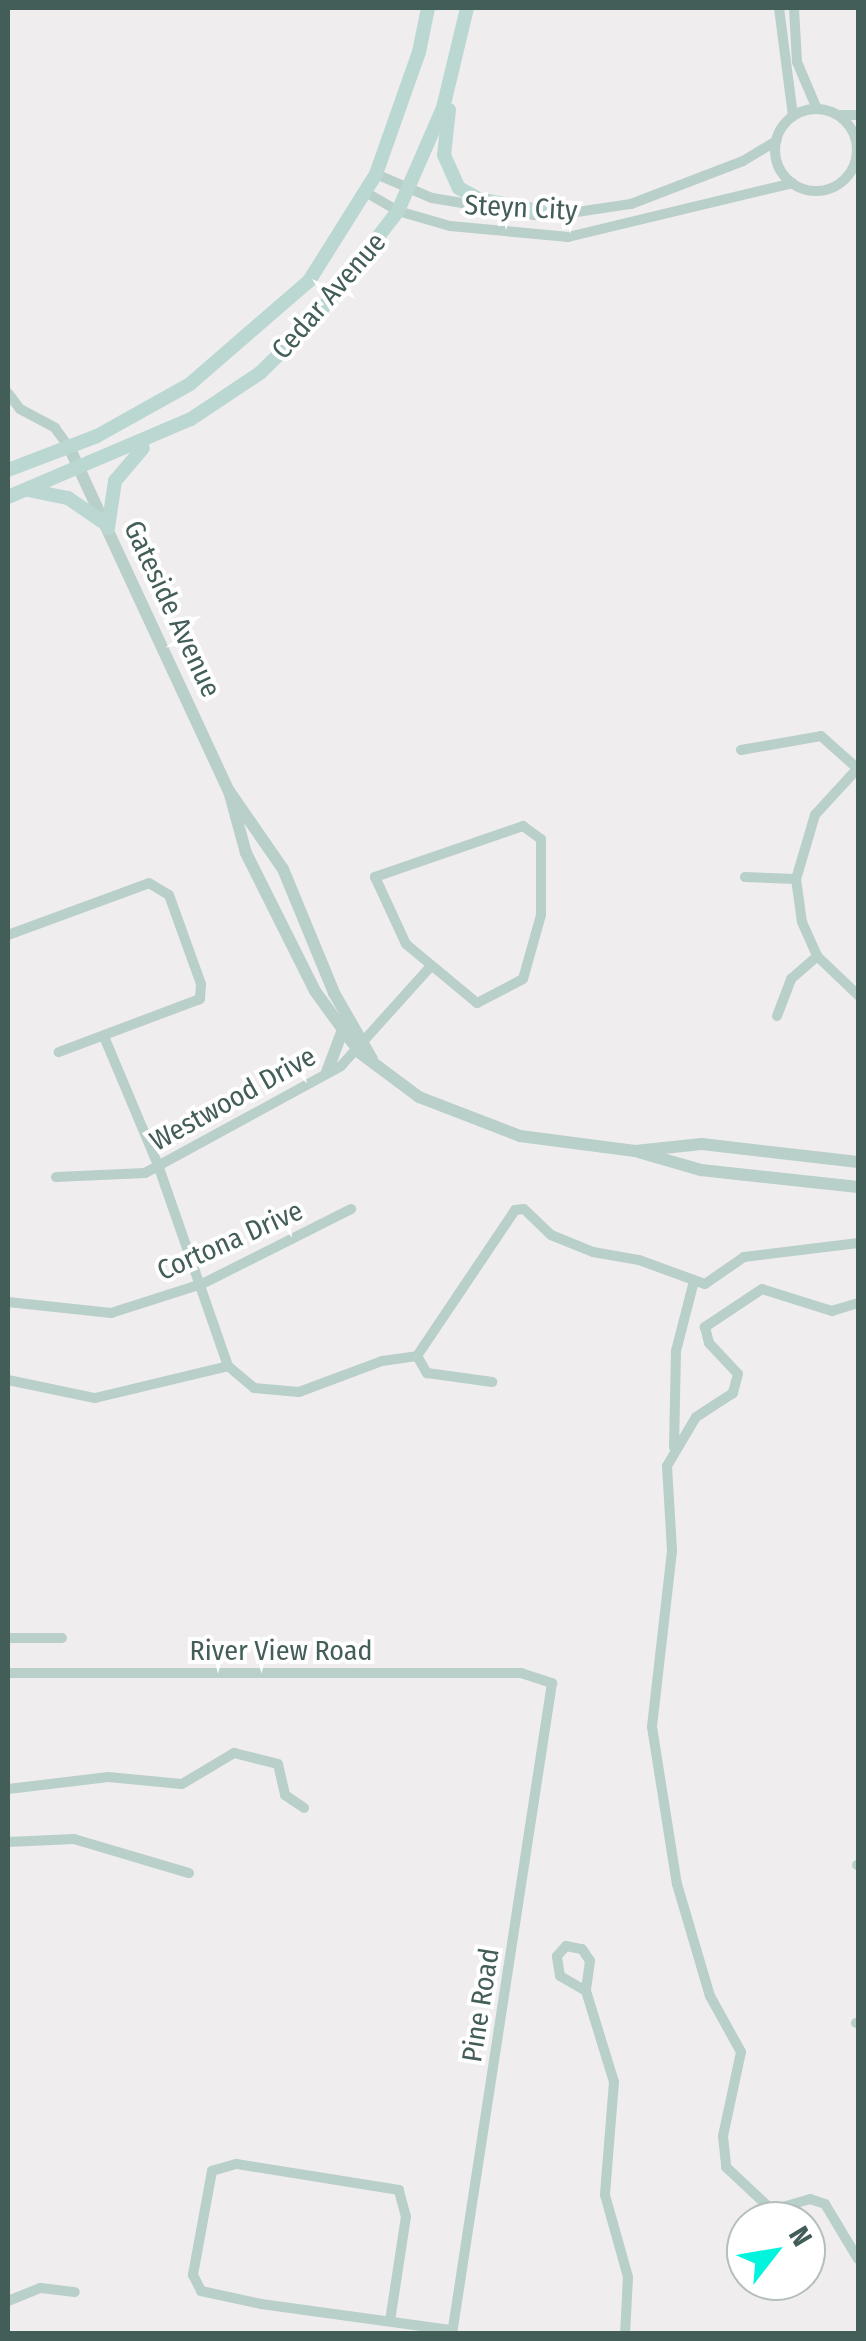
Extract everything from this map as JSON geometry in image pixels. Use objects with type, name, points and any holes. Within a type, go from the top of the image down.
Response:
[{"type":"main road","name":"Cedar Avenue","points":[[8,470],[143,413],[251,337],[309,281],[376,174],[419,52],[428,8]]},
{"type":"main road","name":"Cedar Avenue","points":[[8,497],[151,441],[224,400],[286,350],[343,288],[398,211],[456,70],[468,8]]},
{"type":"main road","points":[[456,70],[444,142],[452,179],[479,199],[564,216]]},
{"type":"main road","points":[[28,490],[68,498],[107,526],[115,481],[151,441]]},
{"type":"street","points":[[779,8],[792,116],[776,141],[778,165],[793,183],[832,187],[857,156],[855,137],[838,115]]},
{"type":"street","points":[[794,8],[797,62],[817,109]]},
{"type":"street","points":[[792,116],[817,109],[858,115]]},
{"type":"street","name":"Steyn City","points":[[376,174],[408,190],[485,211],[564,216],[676,188],[776,141]]},
{"type":"street","name":"Steyn City","points":[[367,193],[398,211],[488,234],[568,236],[793,183]]},
{"type":"street","points":[[8,393],[20,409],[56,428],[69,447]]},
{"type":"street","name":"Gateside Avenue","points":[[69,447],[229,791],[258,880],[342,1032],[420,1096],[470,1122],[535,1139],[635,1151],[682,1167],[858,1187]]},
{"type":"street","points":[[740,750],[821,736],[858,769],[815,816],[796,879],[802,922],[817,956],[858,995]]},
{"type":"street","name":"Gateside Avenue","points":[[229,791],[284,869],[334,992],[363,1049]]},
{"type":"street","points":[[522,826],[534,829],[541,839],[541,915],[523,979],[476,1003],[430,967],[406,944],[375,876],[522,826]]},
{"type":"street","points":[[746,877],[796,879]]},
{"type":"street","points":[[8,934],[149,883],[166,890],[202,996],[105,1039],[59,1052]]},
{"type":"street","points":[[777,1016],[792,979],[817,956]]},
{"type":"street","name":"Westwood Drive","points":[[56,1177],[139,1175],[327,1072],[363,1049],[430,967]]},
{"type":"street","points":[[327,1072],[342,1032]]},
{"type":"street","points":[[105,1039],[158,1165],[228,1366],[254,1388],[299,1392],[382,1361],[417,1356],[515,1210],[524,1208],[551,1235],[592,1252],[639,1260],[706,1284],[744,1257],[858,1242]]},
{"type":"street","name":"Gateside Avenue","points":[[635,1151],[702,1144],[858,1162]]},
{"type":"street","name":"Cortona Drive","points":[[8,1302],[100,1315],[202,1284],[351,1210]]},
{"type":"street","points":[[694,1281],[676,1350],[674,1448],[664,1486],[672,1551],[653,1738],[667,1836],[694,1949],[720,2021],[741,2052],[723,2136],[726,2167],[772,2210],[810,2200],[825,2204],[858,2259]]},
{"type":"street","points":[[674,1448],[696,1417],[737,1385],[733,1361],[705,1334],[713,1320],[769,1288],[832,1311],[858,1303]]},
{"type":"street","points":[[417,1356],[427,1372],[492,1382]]},
{"type":"street","points":[[8,1380],[95,1398],[228,1366]]},
{"type":"street","points":[[8,1638],[62,1638]]},
{"type":"street","name":"River View Road","points":[[8,1674],[521,1673],[552,1684]]},
{"type":"street","name":"Pine Road","points":[[452,2332],[552,1684]]},
{"type":"street","points":[[8,1789],[100,1777],[190,1781],[222,1754],[272,1762],[284,1772],[285,1795],[304,1808]]},
{"type":"street","points":[[8,1842],[74,1839],[189,1873]]},
{"type":"street","points":[[586,1991],[560,1976],[558,1956],[566,1946],[576,1946],[590,1961],[586,1991],[614,2082],[605,2195],[628,2278],[625,2334]]},
{"type":"street","points":[[390,2321],[407,2206],[399,2190],[236,2164],[212,2171],[193,2275],[201,2290],[452,2332]]},
{"type":"street","points":[[8,2301],[41,2288],[75,2292]]}]
